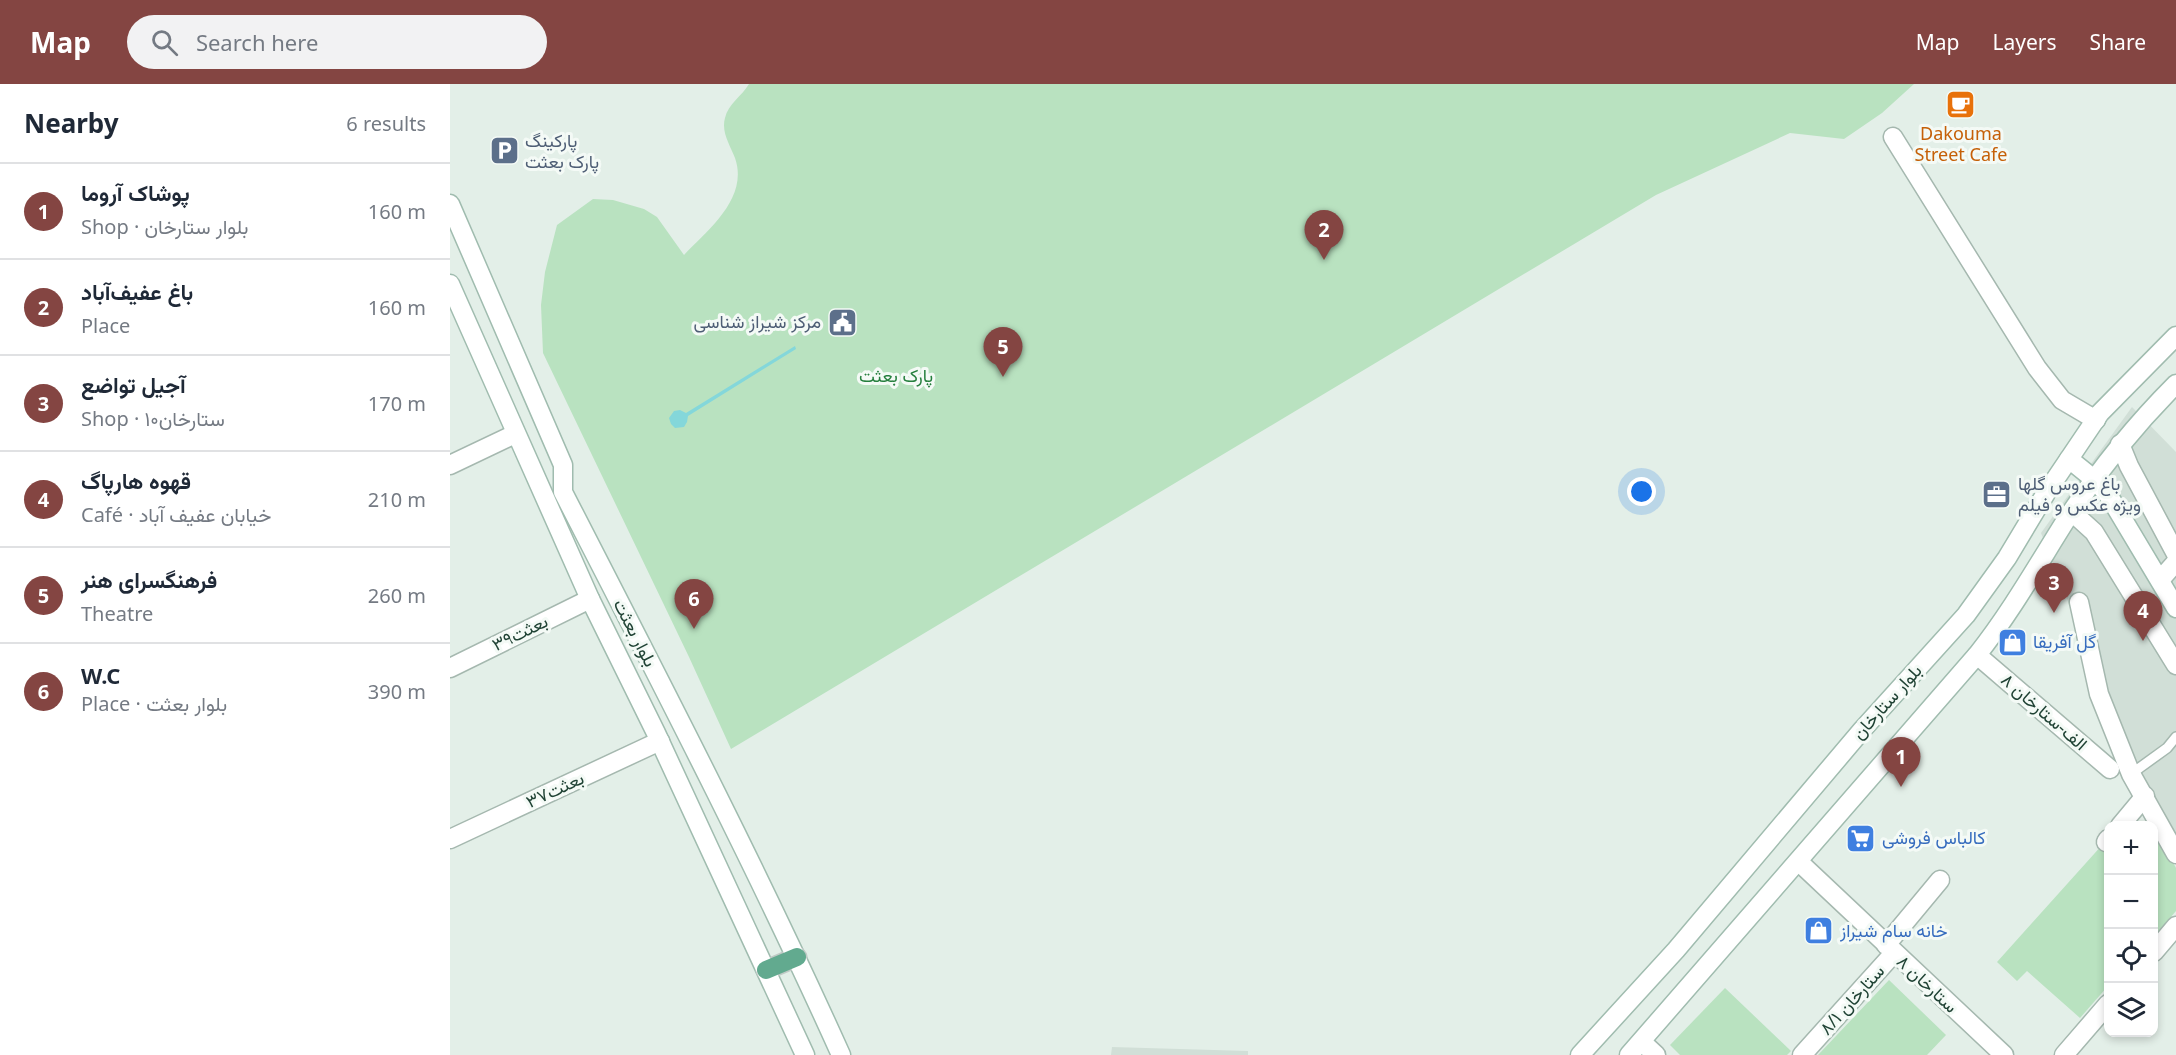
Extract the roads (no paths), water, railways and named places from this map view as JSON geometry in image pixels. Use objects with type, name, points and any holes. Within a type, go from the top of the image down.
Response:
[{"type":"main road","points":[[1893,137],[2037,368],[2062,399],[2096,420]]},
{"type":"main road","name":"بلوار بعثت","points":[[450,204],[563,465],[563,492],[680,720],[797,957],[841,1055]]},
{"type":"main road","name":"بلوار بعثت","points":[[451,289],[590,599],[660,741],[805,1055]]},
{"type":"main road","name":"بلوار ستارخان","points":[[1580,1055],[1676,950],[1862,730],[1971,609],[2007,558],[2096,420],[2176,336]]},
{"type":"main road","name":"بلوار ستارخان","points":[[1635,1048],[1977,655],[1997,629],[2072,512],[2120,444],[2176,384]]},
{"type":"main road","points":[[450,465],[515,434]]},
{"type":"main road","points":[[2120,444],[2129,466],[2176,554]]},
{"type":"main road","points":[[2069,459],[2095,480],[2109,496],[2176,608]]},
{"type":"main road","points":[[2072,512],[2094,532],[2176,665]]},
{"type":"main road","points":[[2160,580],[2176,562]]},
{"type":"main road","name":"بعثت۳۹","points":[[450,668],[590,599]]},
{"type":"main road","points":[[2079,602],[2099,694],[2131,774],[2176,854]]},
{"type":"main road","name":"۸ الف-ستارخان","points":[[1977,655],[2110,769]]},
{"type":"main road","name":"بعثت۳۷","points":[[450,839],[660,741]]},
{"type":"main road","points":[[2123,821],[2145,796]]},
{"type":"main road","name":"ستارخان ۸","points":[[1799,862],[2004,1055]]},
{"type":"main road","name":"ستارخان ۸/۱","points":[[1805,1051],[1890,949],[1940,880]]},
{"type":"main road","points":[[2158,947],[2176,926]]},
{"type":"main road","points":[[766,970],[797,957]]},
{"type":"main road","points":[[2064,1055],[2104,1010]]},
{"type":"main road","points":[[1635,1048],[1656,1055]]},
{"type":"lane","points":[[2131,774],[2167,748],[2176,736]]},
{"type":"water","points":[[795,346],[796,349],[688,416],[684,427],[675,428],[671,424],[669,418],[674,411],[680,410],[686,413]]},
{"type":"place","name":"Dakouma Street Cafe","points":[[1961,105]]},
{"type":"place","name":"پارکینگ پارک بعثت","points":[[504,151]]},
{"type":"place","name":"باغ عفیف‌آباد","points":[[1324,260]]},
{"type":"place","name":"مرکز شیراز شناسی","points":[[842,322]]},
{"type":"place","name":"فرهنگسرای هنر","points":[[1003,377]]},
{"type":"place","name":"باغ عروس گلها ویژه عکس و فیلم","points":[[1997,494]]},
{"type":"place","name":"آجیل تواضع","points":[[2054,613]]},
{"type":"place","name":"W.C","points":[[694,629]]},
{"type":"place","name":"قهوه هارپاگ","points":[[2143,641]]},
{"type":"place","name":"گل آفریقا","points":[[2012,642]]},
{"type":"place","name":"پوشاک آروما","points":[[1901,787]]},
{"type":"place","name":"کالباس فروشی","points":[[1861,838]]},
{"type":"place","name":"خانه سام شیراز","points":[[1819,931]]},
{"type":"park label","name":"پارک بعثت","points":[[896,376]]}]
